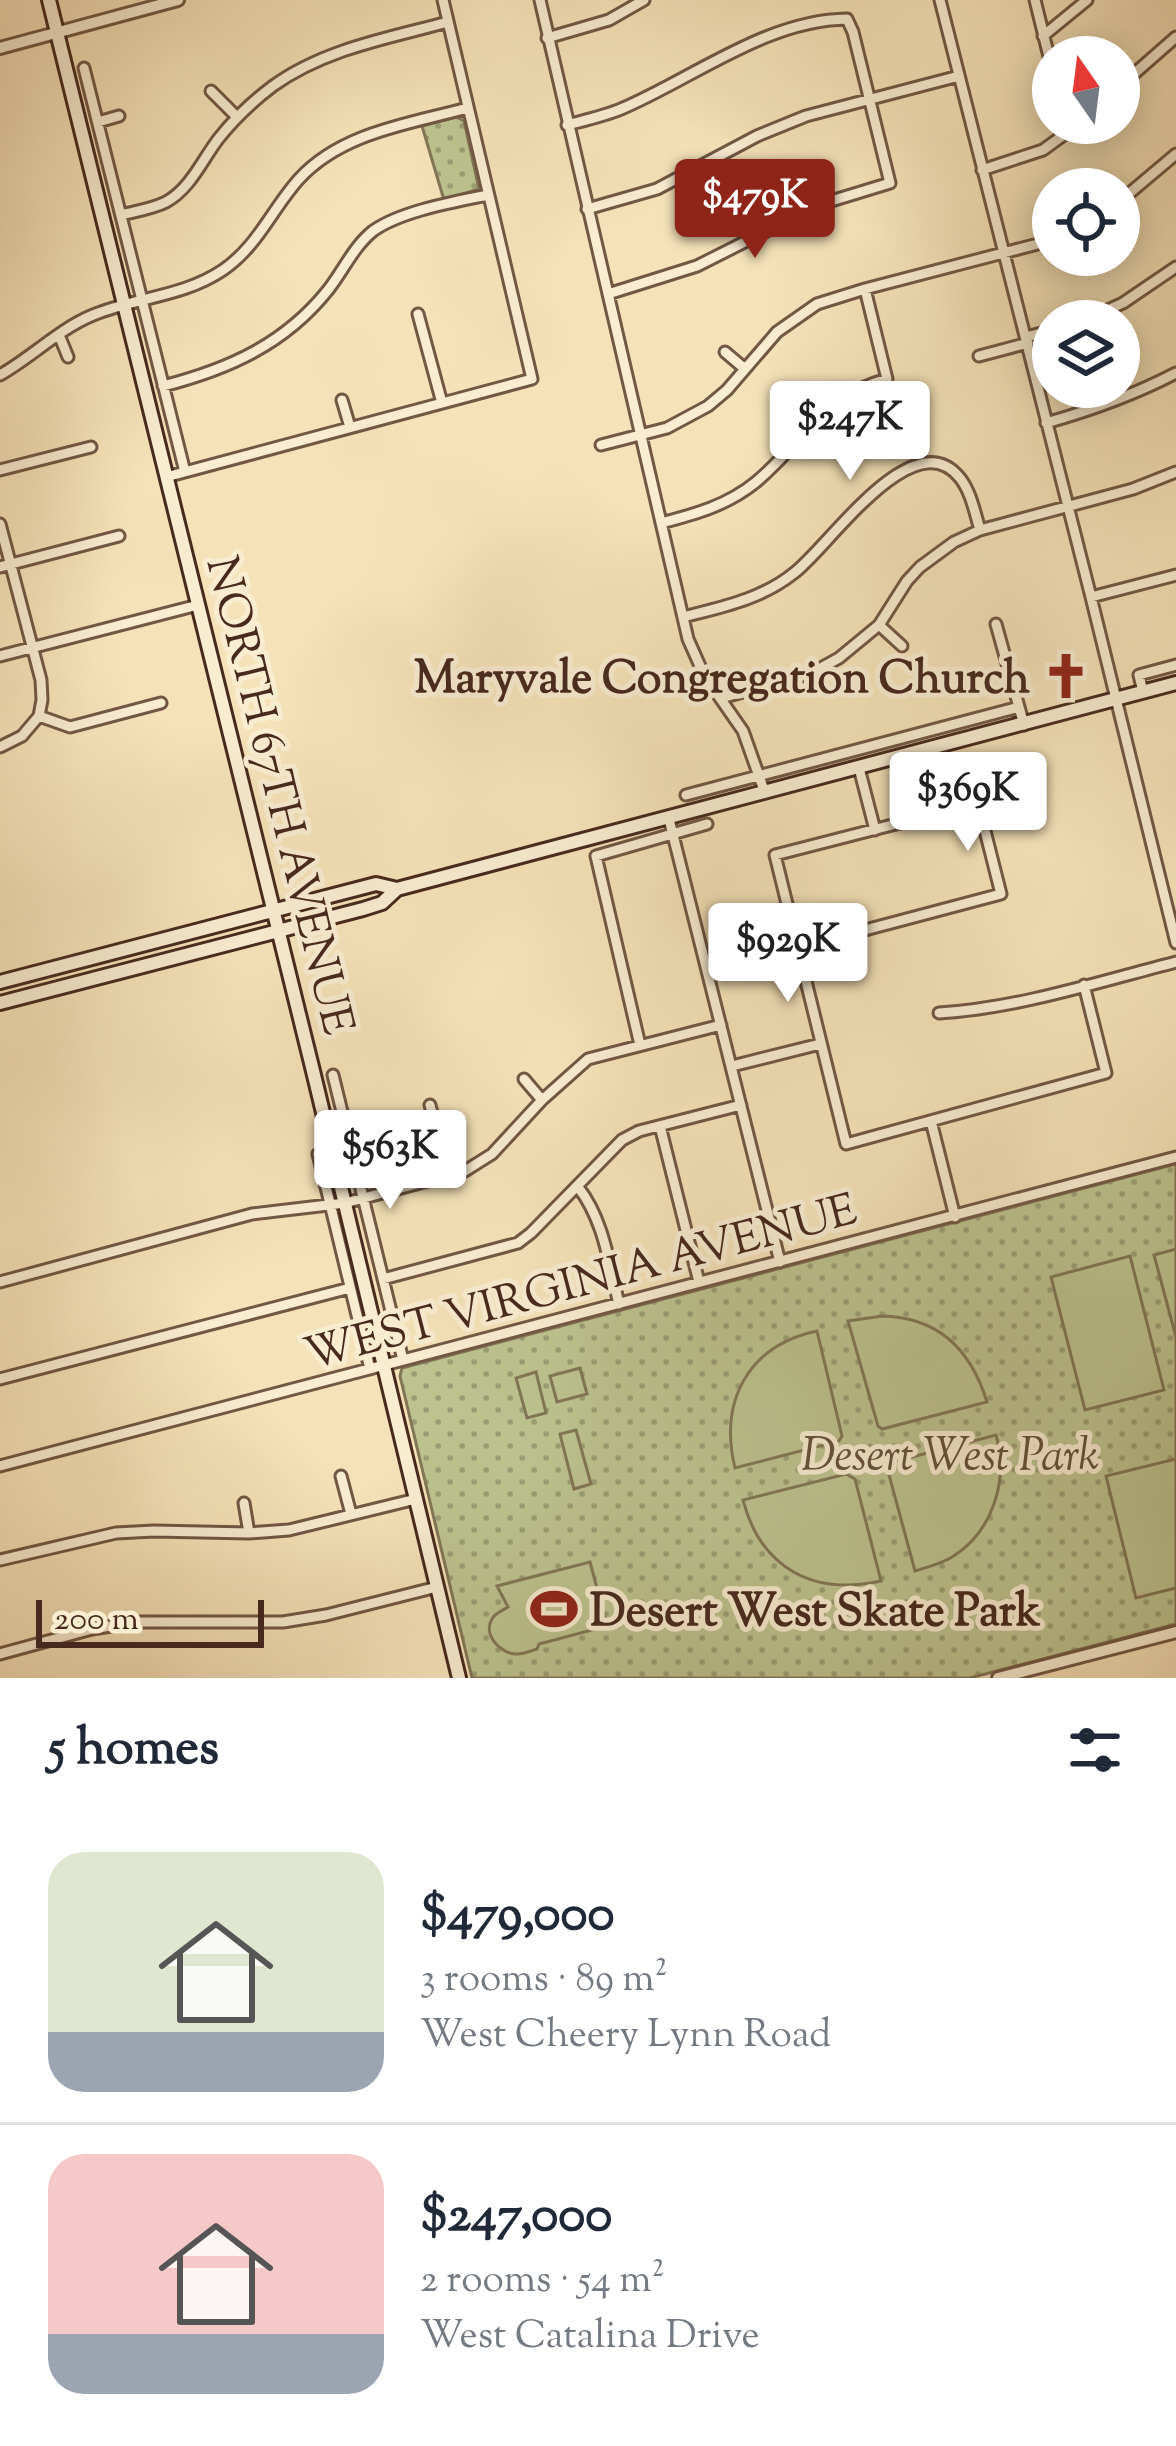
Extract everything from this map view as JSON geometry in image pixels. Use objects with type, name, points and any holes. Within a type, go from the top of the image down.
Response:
[{"type":"main road","name":"NORTH 67TH AVENUE","points":[[49,0],[279,931],[338,1204],[385,1365],[459,1678]]},
{"type":"main road","points":[[0,1003],[382,903],[397,890],[671,826],[765,794],[1176,683]]},
{"type":"main road","points":[[0,982],[376,884],[397,890]]},
{"type":"street","points":[[0,48],[178,0]]},
{"type":"street","points":[[166,477],[532,380],[443,0]]},
{"type":"street","points":[[540,0],[682,617],[699,664],[743,731],[765,794]]},
{"type":"street","points":[[548,38],[609,20],[644,0]]},
{"type":"street","points":[[940,0],[1176,943]]},
{"type":"street","points":[[1034,0],[1043,36],[1087,0]]},
{"type":"street","points":[[567,124],[625,107],[705,64],[770,37],[831,19],[847,19],[853,32],[890,183],[818,205],[667,278],[608,294]]},
{"type":"street","points":[[121,215],[175,196],[221,135],[274,85],[334,53],[448,22]]},
{"type":"street","points":[[1140,69],[1176,37]]},
{"type":"street","points":[[84,68],[185,472]]},
{"type":"street","points":[[587,209],[657,189],[806,116],[959,76]]},
{"type":"street","points":[[211,91],[238,117]]},
{"type":"street","points":[[0,375],[88,317],[194,287],[237,260],[304,174],[343,146],[467,108]]},
{"type":"street","points":[[98,122],[119,116]]},
{"type":"street","points":[[982,170],[1050,144]]},
{"type":"street","points":[[1140,184],[1176,154]]},
{"type":"street","points":[[163,386],[239,362],[281,336],[314,306],[375,230],[398,218],[488,195]]},
{"type":"street","points":[[601,446],[697,413],[727,390],[777,332],[830,299],[1032,246]]},
{"type":"street","points":[[1127,300],[1176,267]]},
{"type":"street","points":[[662,523],[732,498],[760,479],[838,400],[856,388],[887,379],[865,289]]},
{"type":"street","points":[[418,314],[442,403]]},
{"type":"street","points":[[59,335],[68,357]]},
{"type":"street","points":[[979,356],[1032,338]]},
{"type":"street","points":[[725,352],[745,369]]},
{"type":"street","points":[[1046,423],[1137,393],[1176,373]]},
{"type":"street","points":[[343,400],[350,428]]},
{"type":"street","points":[[0,470],[91,447]]},
{"type":"street","points":[[952,470],[958,456]]},
{"type":"street","points":[[682,617],[732,604],[781,583],[856,508],[904,469],[931,462],[952,470],[963,481],[980,530]]},
{"type":"street","points":[[721,698],[810,674],[839,658],[879,625],[920,567],[954,542],[980,530],[1133,489],[1176,472]]},
{"type":"street","points":[[0,524],[5,565],[42,692],[39,716],[22,736],[0,746]]},
{"type":"street","points":[[5,565],[119,536]]},
{"type":"street","points":[[1091,597],[1176,575]]},
{"type":"street","points":[[0,656],[198,605]]},
{"type":"street","points":[[996,624],[1024,725]]},
{"type":"street","points":[[879,625],[902,646]]},
{"type":"street","points":[[1143,692],[1139,675],[1176,665]]},
{"type":"street","points":[[39,716],[70,727],[161,704]]},
{"type":"street","points":[[686,795],[1019,707]]},
{"type":"street","points":[[859,769],[875,830]]},
{"type":"street","points":[[797,948],[1000,894],[978,803],[775,855],[797,948],[820,1044],[846,1144],[1106,1073],[1084,985]]},
{"type":"street","points":[[640,1045],[596,856],[671,826],[707,824]]},
{"type":"street","points":[[671,826],[780,1262]]},
{"type":"street","points":[[939,1013],[973,1011],[1176,962]]},
{"type":"street","points":[[0,1282],[252,1214],[338,1204],[475,1167],[588,1059],[721,1024]]},
{"type":"street","points":[[732,1066],[820,1044]]},
{"type":"street","name":"NORTH 67TH AVENUE","points":[[333,1075],[403,1360]]},
{"type":"street","points":[[524,1079],[542,1100]]},
{"type":"street","points":[[430,1105],[448,1175]]},
{"type":"street","points":[[383,1279],[518,1243],[622,1140],[639,1131],[741,1106]]},
{"type":"street","points":[[931,1121],[955,1217]]},
{"type":"street","points":[[660,1126],[699,1282]]},
{"type":"street","name":"NORTH 67TH AVENUE","points":[[318,1154],[338,1204],[350,1288],[370,1369]]},
{"type":"street","name":"WEST VIRGINIA AVENUE","points":[[0,1466],[1176,1157]]},
{"type":"street","points":[[578,1187],[598,1221],[619,1304]]},
{"type":"street","points":[[0,1379],[350,1288]]},
{"type":"street","points":[[341,1475],[351,1514]]},
{"type":"street","points":[[0,1560],[116,1533],[289,1530],[416,1499]]},
{"type":"street","points":[[244,1503],[249,1533]]},
{"type":"street","points":[[0,1654],[136,1622],[283,1622],[437,1587]]},
{"type":"street","points":[[998,1678],[1052,1671],[1176,1632]]},
{"type":"green space","points":[[456,117],[464,121],[479,189],[444,200],[422,126]]},
{"type":"green space","name":"Desert West Park","points":[[1176,1164],[1176,1624],[970,1678],[472,1678],[400,1376],[402,1368]]},
{"type":"green space","points":[[1176,1249],[1176,1337],[1154,1255]]},
{"type":"green space","points":[[1130,1256],[1164,1390],[1085,1410],[1051,1277]]},
{"type":"green space","points":[[882,1316],[920,1323],[950,1340],[972,1367],[987,1402],[882,1429],[878,1426],[848,1321]]},
{"type":"green space","points":[[817,1331],[842,1436],[839,1441],[735,1468],[731,1421],[744,1380],[772,1349]]},
{"type":"green space","points":[[580,1368],[587,1394],[557,1402],[550,1376]]},
{"type":"green space","points":[[536,1372],[546,1413],[527,1418],[516,1378]]},
{"type":"green space","points":[[576,1430],[591,1484],[574,1489],[560,1434]]},
{"type":"green space","points":[[996,1435],[999,1486],[987,1519],[952,1557],[915,1571],[888,1471],[893,1462]]},
{"type":"green space","points":[[1176,1459],[1176,1588],[1136,1598],[1106,1476]]},
{"type":"green space","points":[[846,1474],[855,1479],[881,1581],[834,1584],[794,1572],[763,1544],[743,1500]]},
{"type":"green space","name":"Desert West Skate Park","points":[[590,1562],[607,1626],[539,1644],[522,1654],[505,1651],[495,1643],[490,1625],[508,1607],[497,1586]]},
{"type":"place","name":"Maryvale Congregation Church","points":[[1066,676]]},
{"type":"place","name":"Desert West Skate Park","points":[[554,1609]]}]
